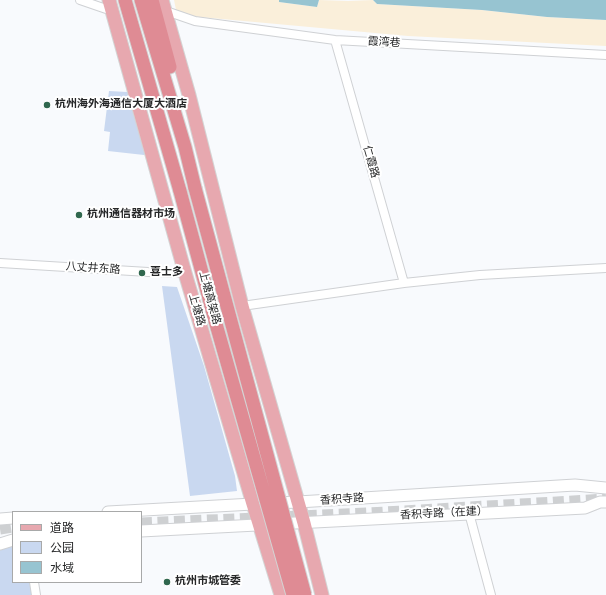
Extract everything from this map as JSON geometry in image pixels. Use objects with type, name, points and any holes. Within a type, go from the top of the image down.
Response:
[{"type":"highway","name":"上塘高架路","points":[[126,0],[293,595]]},
{"type":"highway","name":"上塘高架路","points":[[141,0],[185,147],[238,352],[305,595]]},
{"type":"highway","points":[[152,0],[176,91],[185,147]]},
{"type":"highway","points":[[113,4],[166,140]]},
{"type":"main road","name":"上塘路","points":[[113,4],[186,273],[281,595]]},
{"type":"main road","points":[[164,6],[189,95],[242,306],[304,523],[322,595]]},
{"type":"main road","name":"香积寺路","points":[[126,511],[575,485],[606,488]]},
{"type":"main road","name":"香积寺路（在建）","points":[[304,523],[585,508],[600,502],[606,502]]},
{"type":"main road","points":[[0,519],[12,518]]},
{"type":"main road","points":[[142,531],[304,523]]},
{"type":"main road","points":[[0,544],[12,540]]},
{"type":"street","points":[[80,0],[113,4]]},
{"type":"street","name":"霞湾巷","points":[[164,6],[195,21],[335,40],[606,55]]},
{"type":"street","name":"仁霞路","points":[[335,40],[404,283]]},
{"type":"street","name":"八丈井东路","points":[[0,263],[186,273]]},
{"type":"street","points":[[242,306],[404,283],[480,275],[606,268]]},
{"type":"street","points":[[469,513],[491,595]]},
{"type":"street","points":[[34,583],[36,595]]},
{"type":"shaded area","points":[[174,0],[279,0],[279,2],[317,7],[319,0],[373,0],[377,4],[482,10],[547,17],[606,20],[606,46],[408,36],[189,16],[176,10]]},
{"type":"green space","points":[[109,91],[127,92],[131,98],[147,152],[144,155],[108,151],[110,132],[104,131]]},
{"type":"green space","points":[[162,286],[177,287],[204,366],[235,476],[237,491],[190,496]]},
{"type":"green space","points":[[0,537],[12,537],[12,583],[34,583],[36,595],[0,595]]},
{"type":"water","points":[[279,0],[319,0],[317,7],[279,2]]},
{"type":"water","points":[[373,0],[606,0],[606,20],[547,17],[482,10],[377,4]]},
{"type":"tunnel","points":[[142,523],[369,513],[606,499]]},
{"type":"tunnel","points":[[0,529],[12,527]]},
{"type":"place","name":"杭州海外海通信大厦大酒店","points":[[47,105]]},
{"type":"place","name":"杭州通信器材市场","points":[[79,215]]},
{"type":"place","name":"喜士多","points":[[142,273]]},
{"type":"place","name":"杭州市城管委","points":[[167,582]]}]
